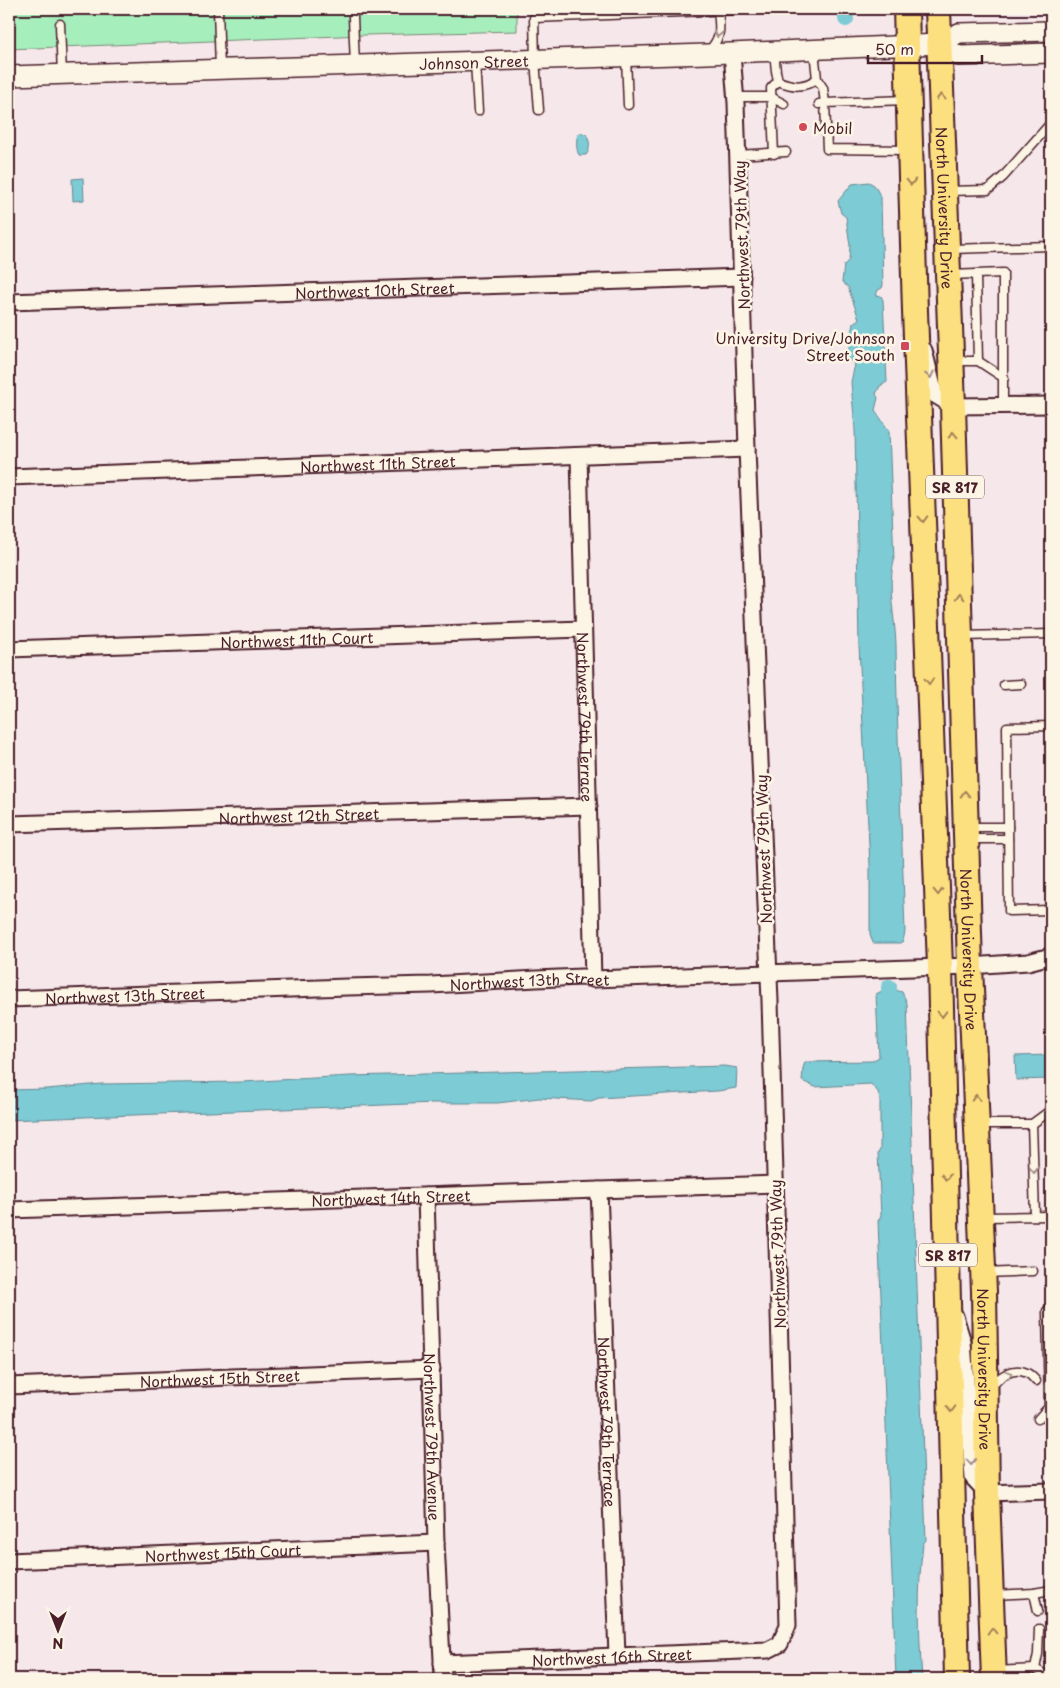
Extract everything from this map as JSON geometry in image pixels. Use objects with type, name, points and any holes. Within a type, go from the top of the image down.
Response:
[{"type":"main road","name":"North University Drive","points":[[906,9],[915,311],[940,966],[957,1679]]},
{"type":"main road","name":"North University Drive","points":[[938,9],[970,966],[983,1273],[987,1493],[994,1675]]},
{"type":"street","name":"Johnson Street","points":[[9,76],[774,52],[939,44],[958,33],[1051,31]]},
{"type":"street","points":[[939,44],[958,56],[1051,53]]},
{"type":"street","name":"Northwest 79th Way","points":[[732,53],[736,97],[775,1184],[788,1625],[780,1644]]},
{"type":"street","name":"Northwest 10th Street","points":[[9,302],[742,277]]},
{"type":"street","name":"North University Drive","points":[[915,311],[935,395],[952,406]]},
{"type":"street","points":[[952,406],[1051,405]]},
{"type":"street","name":"Northwest 11th Street","points":[[9,476],[748,449]]},
{"type":"street","name":"Northwest 79th Terrace","points":[[579,456],[593,979]]},
{"type":"street","name":"Northwest 11th Court","points":[[9,649],[583,629]]},
{"type":"street","name":"Northwest 12th Street","points":[[9,824],[589,806]]},
{"type":"street","name":"Northwest 13th Street","points":[[9,1000],[422,985],[545,978],[582,977],[593,979],[970,966],[1028,962],[1051,956]]},
{"type":"street","name":"Northwest 14th Street","points":[[9,1210],[775,1184]]},
{"type":"street","name":"Northwest 79th Terrace","points":[[599,1190],[617,1655]]},
{"type":"street","name":"Northwest 79th Avenue","points":[[426,1196],[436,1543],[443,1679]]},
{"type":"street","name":"North University Drive","points":[[949,1292],[963,1342],[973,1478],[987,1493]]},
{"type":"street","name":"Northwest 15th Street","points":[[9,1386],[432,1370]]},
{"type":"street","points":[[987,1493],[1051,1491]]},
{"type":"street","name":"Northwest 15th Court","points":[[9,1561],[436,1543]]},
{"type":"street","name":"Northwest 16th Street","points":[[442,1663],[768,1650],[780,1644]]},
{"type":"lane","points":[[218,9],[220,70]]},
{"type":"lane","points":[[530,9],[534,18],[539,110]]},
{"type":"lane","points":[[534,18],[733,10]]},
{"type":"lane","points":[[707,54],[717,41],[720,30],[718,11]]},
{"type":"lane","points":[[354,17],[355,65]]},
{"type":"lane","points":[[60,24],[62,75]]},
{"type":"lane","points":[[814,50],[817,79],[823,88],[824,150],[910,150]]},
{"type":"lane","points":[[774,52],[778,80]]},
{"type":"lane","points":[[626,57],[628,105]]},
{"type":"lane","points":[[475,62],[478,111]]},
{"type":"lane","points":[[778,80],[790,86],[796,86],[804,85],[817,79]]},
{"type":"lane","points":[[774,154],[771,88],[778,80]]},
{"type":"lane","points":[[736,97],[772,97],[784,104]]},
{"type":"lane","points":[[822,103],[908,100]]},
{"type":"lane","points":[[945,191],[988,190],[1003,177],[1051,123]]},
{"type":"lane","points":[[737,155],[786,152]]},
{"type":"lane","points":[[947,249],[1051,246]]},
{"type":"lane","points":[[948,275],[1003,273],[1003,406]]},
{"type":"lane","points":[[976,274],[978,361]]},
{"type":"lane","points":[[951,361],[978,361],[1004,378]]},
{"type":"lane","points":[[960,636],[1051,634]]},
{"type":"lane","points":[[1004,685],[1021,684]]},
{"type":"lane","points":[[1051,726],[1007,727],[1009,911],[1051,910]]},
{"type":"lane","points":[[966,833],[1008,827]]},
{"type":"lane","points":[[966,833],[1008,839]]},
{"type":"lane","points":[[977,1124],[1032,1124],[1051,1111]]},
{"type":"lane","points":[[1032,1124],[1035,1216]]},
{"type":"lane","points":[[981,1217],[1051,1216]]},
{"type":"lane","points":[[983,1273],[1033,1271]]},
{"type":"lane","points":[[1038,1419],[1049,1407],[1046,1311],[1051,1307]]},
{"type":"lane","points":[[986,1395],[997,1379],[1006,1373],[1028,1373],[1036,1381]]},
{"type":"lane","points":[[991,1595],[1034,1594],[1051,1590]]},
{"type":"lane","points":[[1034,1594],[1038,1611]]},
{"type":"lane","points":[[1035,1669],[1039,1629]]},
{"type":"lane","points":[[994,1675],[1035,1669],[1051,1678]]},
{"type":"green space","points":[[9,9],[517,9],[517,31],[9,49]]},
{"type":"water","points":[[581,133],[586,134],[589,142],[589,150],[586,155],[579,155],[577,150],[577,136]]},
{"type":"water","points":[[83,178],[84,200],[73,201],[72,179]]},
{"type":"water","points":[[869,182],[874,185],[881,197],[883,285],[876,295],[881,296],[883,300],[887,382],[880,386],[876,394],[878,398],[875,410],[889,431],[894,561],[891,592],[896,644],[905,932],[903,941],[900,943],[873,943],[870,934],[870,866],[859,646],[855,430],[851,382],[855,364],[844,356],[849,348],[853,323],[859,319],[848,287],[842,282],[844,265],[849,260],[850,246],[846,217],[841,213],[838,201],[852,184]]},
{"type":"water","points":[[892,989],[902,992],[907,1003],[926,1540],[923,1544],[919,1595],[922,1679],[896,1679],[878,1221],[881,1216],[878,1153],[880,1150],[880,1100],[878,1092],[871,1084],[815,1087],[802,1081],[805,1062],[872,1061],[879,1057],[876,994]]},
{"type":"water","points":[[1051,1055],[1051,1079],[1016,1080],[1015,1056]]},
{"type":"water","points":[[725,1066],[737,1068],[736,1088],[718,1091],[599,1098],[591,1101],[539,1098],[498,1103],[434,1103],[9,1120],[9,1090],[101,1084],[242,1082],[350,1076]]},
{"type":"waterway","points":[[845,9],[846,19]]},
{"type":"waterway","points":[[889,987],[890,1012]]},
{"type":"place","name":"Mobil","points":[[803,127]]},
{"type":"place","name":"University Drive/Johnson Street South","points":[[905,346]]}]
